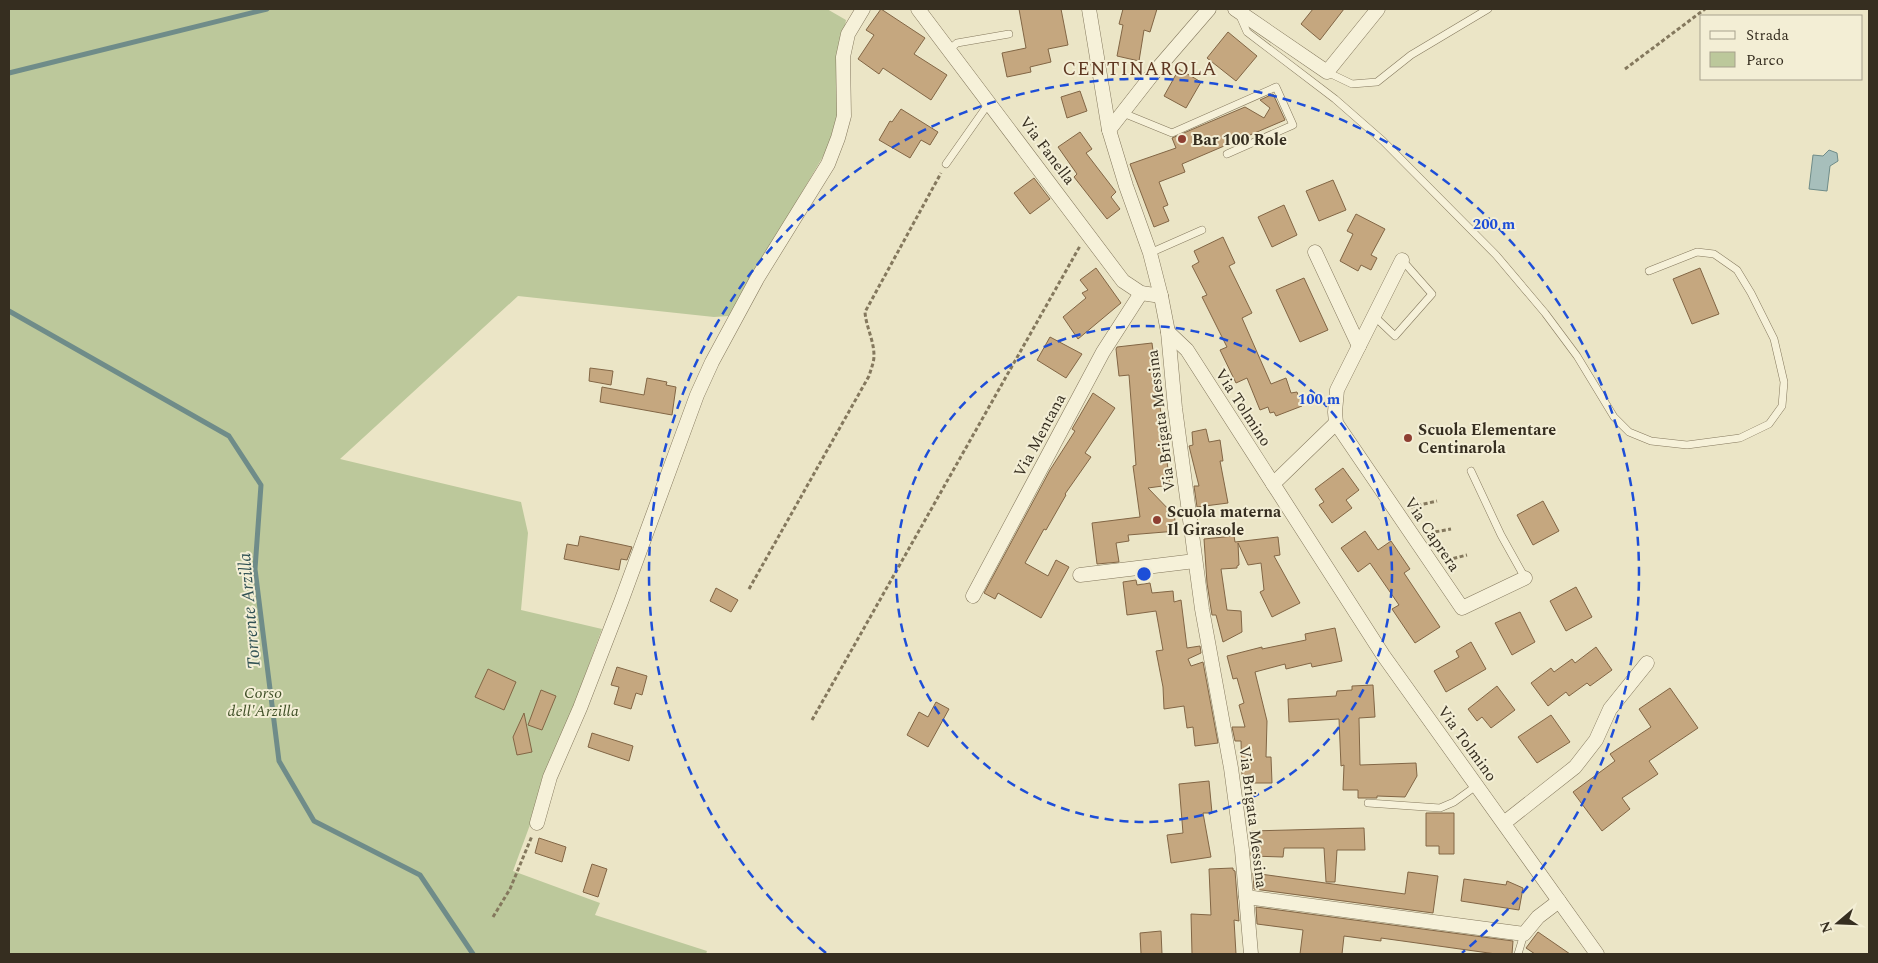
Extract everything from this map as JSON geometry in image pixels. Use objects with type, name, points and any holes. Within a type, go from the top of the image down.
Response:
[{"type":"street","points":[[537,823],[550,776],[580,708],[615,620],[697,395],[712,362],[758,277],[828,164],[844,116],[843,57],[848,34],[863,9]]},
{"type":"street","name":"Via Fanella","points":[[918,9],[1092,237],[1123,281],[1141,293],[1161,296]]},
{"type":"street","name":"Via Brigata Messina","points":[[1089,9],[1109,130],[1126,186],[1150,253],[1168,332],[1175,408],[1195,561],[1231,768],[1251,954]]},
{"type":"street","points":[[1109,130],[1152,75],[1209,9]]},
{"type":"street","points":[[1236,10],[1328,72],[1378,9]]},
{"type":"street","points":[[1315,252],[1359,346]]},
{"type":"street","points":[[1274,484],[1336,423],[1335,412],[1338,390],[1402,260]]},
{"type":"street","name":"Via Mentana","points":[[973,596],[1103,352],[1141,293]]},
{"type":"street","name":"Via Tolmino","points":[[1168,332],[1187,350],[1382,655],[1504,823],[1591,949]]},
{"type":"street","name":"Via Caprera","points":[[1336,423],[1462,608],[1525,578]]},
{"type":"street","points":[[1080,575],[1195,561]]},
{"type":"street","points":[[1504,823],[1575,767],[1596,740],[1610,709],[1647,663]]},
{"type":"street","points":[[1246,896],[1524,934],[1538,917],[1559,901]]},
{"type":"lane","points":[[1328,72],[1352,84],[1377,82],[1410,55],[1488,9]]},
{"type":"lane","points":[[1236,10],[1247,32],[1335,99],[1383,141],[1496,255],[1550,320],[1577,356],[1614,417],[1629,432],[1651,441],[1686,445],[1740,438],[1769,424],[1782,406],[1784,382],[1774,339],[1752,293],[1737,270],[1714,254],[1697,252],[1650,271]]},
{"type":"lane","points":[[950,49],[957,43],[1008,34]]},
{"type":"lane","points":[[1123,113],[1172,133],[1276,87],[1293,125],[1227,154]]},
{"type":"lane","points":[[946,164],[990,102]]},
{"type":"lane","points":[[1150,253],[1202,230]]},
{"type":"lane","points":[[1374,316],[1395,336],[1432,294],[1402,260]]},
{"type":"lane","points":[[1471,471],[1501,535],[1525,578]]},
{"type":"lane","points":[[1368,803],[1440,808],[1454,802],[1476,786]]},
{"type":"lane","points":[[1518,954],[1524,934]]},
{"type":"path","points":[[1625,68],[1705,9]]},
{"type":"path","points":[[749,589],[869,376],[874,357],[872,337],[866,323],[865,312],[946,164]]},
{"type":"path","points":[[812,720],[1080,247],[1092,237]]},
{"type":"path","points":[[1396,510],[1437,502]]},
{"type":"path","points":[[1414,536],[1451,528]]},
{"type":"path","points":[[1432,563],[1466,556]]},
{"type":"path","points":[[493,917],[510,889],[537,823]]},
{"type":"green space","name":"Corso dell'Arzilla","points":[[9,9],[827,9],[846,20],[838,65],[841,100],[828,148],[729,316],[714,317],[518,296],[340,459],[521,502],[528,533],[521,610],[602,629],[513,871],[600,903],[595,915],[707,951],[706,954],[9,954]]},
{"type":"water","points":[[1829,150],[1837,153],[1838,161],[1830,166],[1827,191],[1809,189],[1813,155],[1823,156]]},
{"type":"building","points":[[881,9],[925,38],[914,54],[947,75],[931,100],[883,68],[879,74],[858,59],[874,35],[866,30]]},
{"type":"building","points":[[1019,9],[1061,9],[1068,45],[1048,49],[1051,62],[1030,67],[1031,72],[1007,77],[1002,53],[1026,48]]},
{"type":"building","points":[[1123,9],[1157,9],[1150,32],[1144,30],[1139,61],[1117,56],[1123,25],[1119,24]]},
{"type":"building","points":[[1313,9],[1344,9],[1320,40],[1301,24]]},
{"type":"building","points":[[1228,32],[1257,56],[1236,81],[1207,58]]},
{"type":"building","points":[[1179,69],[1201,82],[1186,108],[1164,96]]},
{"type":"building","points":[[1080,91],[1087,111],[1067,118],[1061,97]]},
{"type":"building","points":[[1273,94],[1285,120],[1182,164],[1185,172],[1159,182],[1168,205],[1163,207],[1169,221],[1154,227],[1130,164],[1176,148],[1172,138],[1245,107],[1264,118],[1270,108],[1260,100]]},
{"type":"building","points":[[901,109],[938,132],[930,145],[921,140],[910,158],[879,140],[890,121],[892,122]]},
{"type":"building","points":[[1080,132],[1092,149],[1086,153],[1116,192],[1111,197],[1120,209],[1107,219],[1074,177],[1077,174],[1058,147]]},
{"type":"building","points":[[1034,178],[1050,199],[1030,214],[1014,193]]},
{"type":"building","points":[[1333,180],[1346,210],[1319,221],[1306,191]]},
{"type":"building","points":[[1284,205],[1297,235],[1272,247],[1258,217]]},
{"type":"building","points":[[1356,214],[1385,229],[1371,255],[1377,258],[1371,270],[1361,265],[1358,271],[1340,261],[1353,234],[1347,231]]},
{"type":"building","points":[[1223,237],[1235,263],[1229,266],[1252,313],[1242,318],[1271,384],[1286,378],[1291,393],[1297,392],[1302,406],[1276,416],[1274,412],[1270,413],[1268,407],[1260,410],[1247,378],[1236,383],[1220,350],[1227,347],[1202,297],[1207,295],[1192,266],[1199,262],[1194,251]]},
{"type":"building","points":[[1096,268],[1121,303],[1078,339],[1063,317],[1086,298],[1082,293],[1088,290],[1080,280]]},
{"type":"building","points":[[1700,268],[1719,314],[1692,324],[1673,279]]},
{"type":"building","points":[[1304,278],[1328,330],[1300,342],[1276,290]]},
{"type":"building","points":[[1050,337],[1082,354],[1066,378],[1037,360]]},
{"type":"building","points":[[1152,343],[1170,485],[1148,488],[1174,515],[1177,531],[1128,535],[1129,541],[1116,543],[1119,562],[1097,564],[1092,523],[1140,517],[1133,466],[1136,465],[1129,375],[1119,376],[1116,349],[1117,347]]},
{"type":"building","points":[[590,368],[613,371],[611,385],[589,381]]},
{"type":"building","points":[[647,378],[667,382],[666,385],[676,387],[672,415],[600,402],[602,387],[644,395]]},
{"type":"building","points":[[1093,393],[1115,408],[1085,453],[1091,457],[1065,494],[1046,530],[1044,529],[1025,563],[1048,576],[1056,560],[1069,567],[1041,618],[998,593],[995,599],[984,593],[1050,470],[1075,431],[1072,429]]},
{"type":"building","points":[[1206,429],[1209,442],[1220,440],[1223,461],[1220,461],[1228,503],[1197,507],[1194,486],[1199,486],[1189,446],[1193,445],[1192,432]]},
{"type":"building","points":[[1343,468],[1359,490],[1346,500],[1352,508],[1332,523],[1319,505],[1324,502],[1315,489]]},
{"type":"building","points":[[1543,501],[1559,531],[1533,545],[1517,515]]},
{"type":"building","points":[[1365,531],[1378,550],[1391,541],[1410,569],[1404,573],[1440,627],[1415,643],[1392,609],[1399,605],[1370,563],[1358,572],[1341,548]]},
{"type":"building","points":[[580,536],[632,547],[627,560],[621,559],[619,570],[564,559],[567,544],[578,546]]},
{"type":"building","points":[[1234,536],[1235,542],[1278,537],[1280,555],[1274,556],[1300,603],[1272,617],[1260,592],[1264,590],[1261,563],[1248,565],[1238,543],[1239,565],[1237,568],[1221,569],[1227,610],[1241,611],[1242,632],[1223,642],[1216,615],[1212,615],[1207,583],[1204,539]]},
{"type":"building","points":[[1136,580],[1137,585],[1150,583],[1152,593],[1173,591],[1174,602],[1181,600],[1187,648],[1200,646],[1201,653],[1188,659],[1191,666],[1203,662],[1218,743],[1195,746],[1193,727],[1187,728],[1184,706],[1164,709],[1163,687],[1156,651],[1163,650],[1156,611],[1127,615],[1123,582]]},
{"type":"building","points":[[1576,587],[1592,617],[1566,631],[1550,601]]},
{"type":"building","points":[[716,588],[738,600],[731,612],[710,601]]},
{"type":"building","points":[[1520,612],[1535,642],[1512,655],[1495,623]]},
{"type":"building","points":[[1335,628],[1342,661],[1312,667],[1311,663],[1286,669],[1285,664],[1255,672],[1267,721],[1266,757],[1271,757],[1272,783],[1251,783],[1251,775],[1242,776],[1241,741],[1235,741],[1232,727],[1245,727],[1239,705],[1244,703],[1237,678],[1233,679],[1227,656],[1262,647],[1262,649],[1306,640],[1305,634]]},
{"type":"building","points":[[1471,642],[1486,669],[1446,692],[1434,671],[1459,657],[1456,651]]},
{"type":"building","points":[[1596,647],[1612,670],[1590,686],[1587,683],[1569,696],[1566,692],[1548,706],[1531,683],[1551,668],[1554,672],[1572,659],[1575,663]]},
{"type":"building","points":[[617,667],[647,676],[642,695],[636,693],[631,709],[614,704],[619,687],[611,685]]},
{"type":"building","points":[[488,669],[516,682],[504,710],[475,697]]},
{"type":"building","points":[[1373,685],[1375,717],[1359,718],[1360,765],[1416,763],[1417,776],[1405,797],[1377,796],[1377,798],[1358,798],[1358,790],[1343,790],[1344,765],[1341,766],[1339,719],[1289,722],[1288,699],[1336,696],[1337,691],[1352,690],[1352,686]]},
{"type":"building","points":[[1497,686],[1515,710],[1491,728],[1482,717],[1477,721],[1468,709]]},
{"type":"building","points":[[1670,688],[1698,728],[1649,761],[1658,774],[1622,798],[1630,809],[1602,831],[1573,792],[1615,761],[1610,754],[1651,727],[1639,709]]},
{"type":"building","points":[[541,690],[556,696],[542,730],[528,725]]},
{"type":"building","points":[[936,702],[949,709],[928,747],[907,735],[919,712],[928,717]]},
{"type":"building","points":[[524,713],[532,752],[517,755],[513,737]]},
{"type":"building","points":[[1551,715],[1570,742],[1537,763],[1518,737]]},
{"type":"building","points":[[592,733],[633,746],[629,761],[588,747]]},
{"type":"building","points":[[1209,781],[1212,813],[1203,813],[1211,857],[1171,863],[1167,835],[1183,833],[1179,784]]},
{"type":"building","points":[[1426,813],[1454,813],[1454,854],[1439,854],[1439,846],[1426,846]]},
{"type":"building","points":[[1364,828],[1365,850],[1337,850],[1335,882],[1326,882],[1324,848],[1284,848],[1283,857],[1251,856],[1251,831]]},
{"type":"building","points":[[539,838],[566,847],[562,862],[535,853]]},
{"type":"building","points":[[592,864],[607,869],[598,897],[583,892]]},
{"type":"building","points":[[1233,868],[1235,871],[1239,921],[1234,920],[1236,954],[1192,954],[1191,914],[1211,915],[1209,869]]},
{"type":"building","points":[[1408,872],[1438,876],[1433,913],[1254,889],[1253,873],[1405,894]]},
{"type":"building","points":[[1464,879],[1506,885],[1507,881],[1523,888],[1519,910],[1461,901]]},
{"type":"building","points":[[1256,907],[1513,941],[1512,954],[1496,954],[1381,938],[1381,941],[1344,936],[1342,954],[1300,954],[1303,930],[1257,924]]},
{"type":"building","points":[[1161,931],[1162,954],[1141,954],[1140,933]]},
{"type":"building","points":[[1538,932],[1570,954],[1535,954],[1526,948]]},
{"type":"waterway","name":"Torrente Arzilla","points":[[9,73],[267,9]]},
{"type":"waterway","name":"Torrente Arzilla","points":[[9,311],[229,436],[261,485],[255,569],[279,761],[314,821],[420,875],[473,954]]},
{"type":"place","name":"Bar 100 Role","points":[[1182,139]]},
{"type":"place","name":"Scuola Elementare Centinarola","points":[[1408,438]]},
{"type":"place","name":"Scuola materna Il Girasole","points":[[1157,520]]},
{"type":"district","name":"CENTINAROLA","points":[[1140,68]]}]
